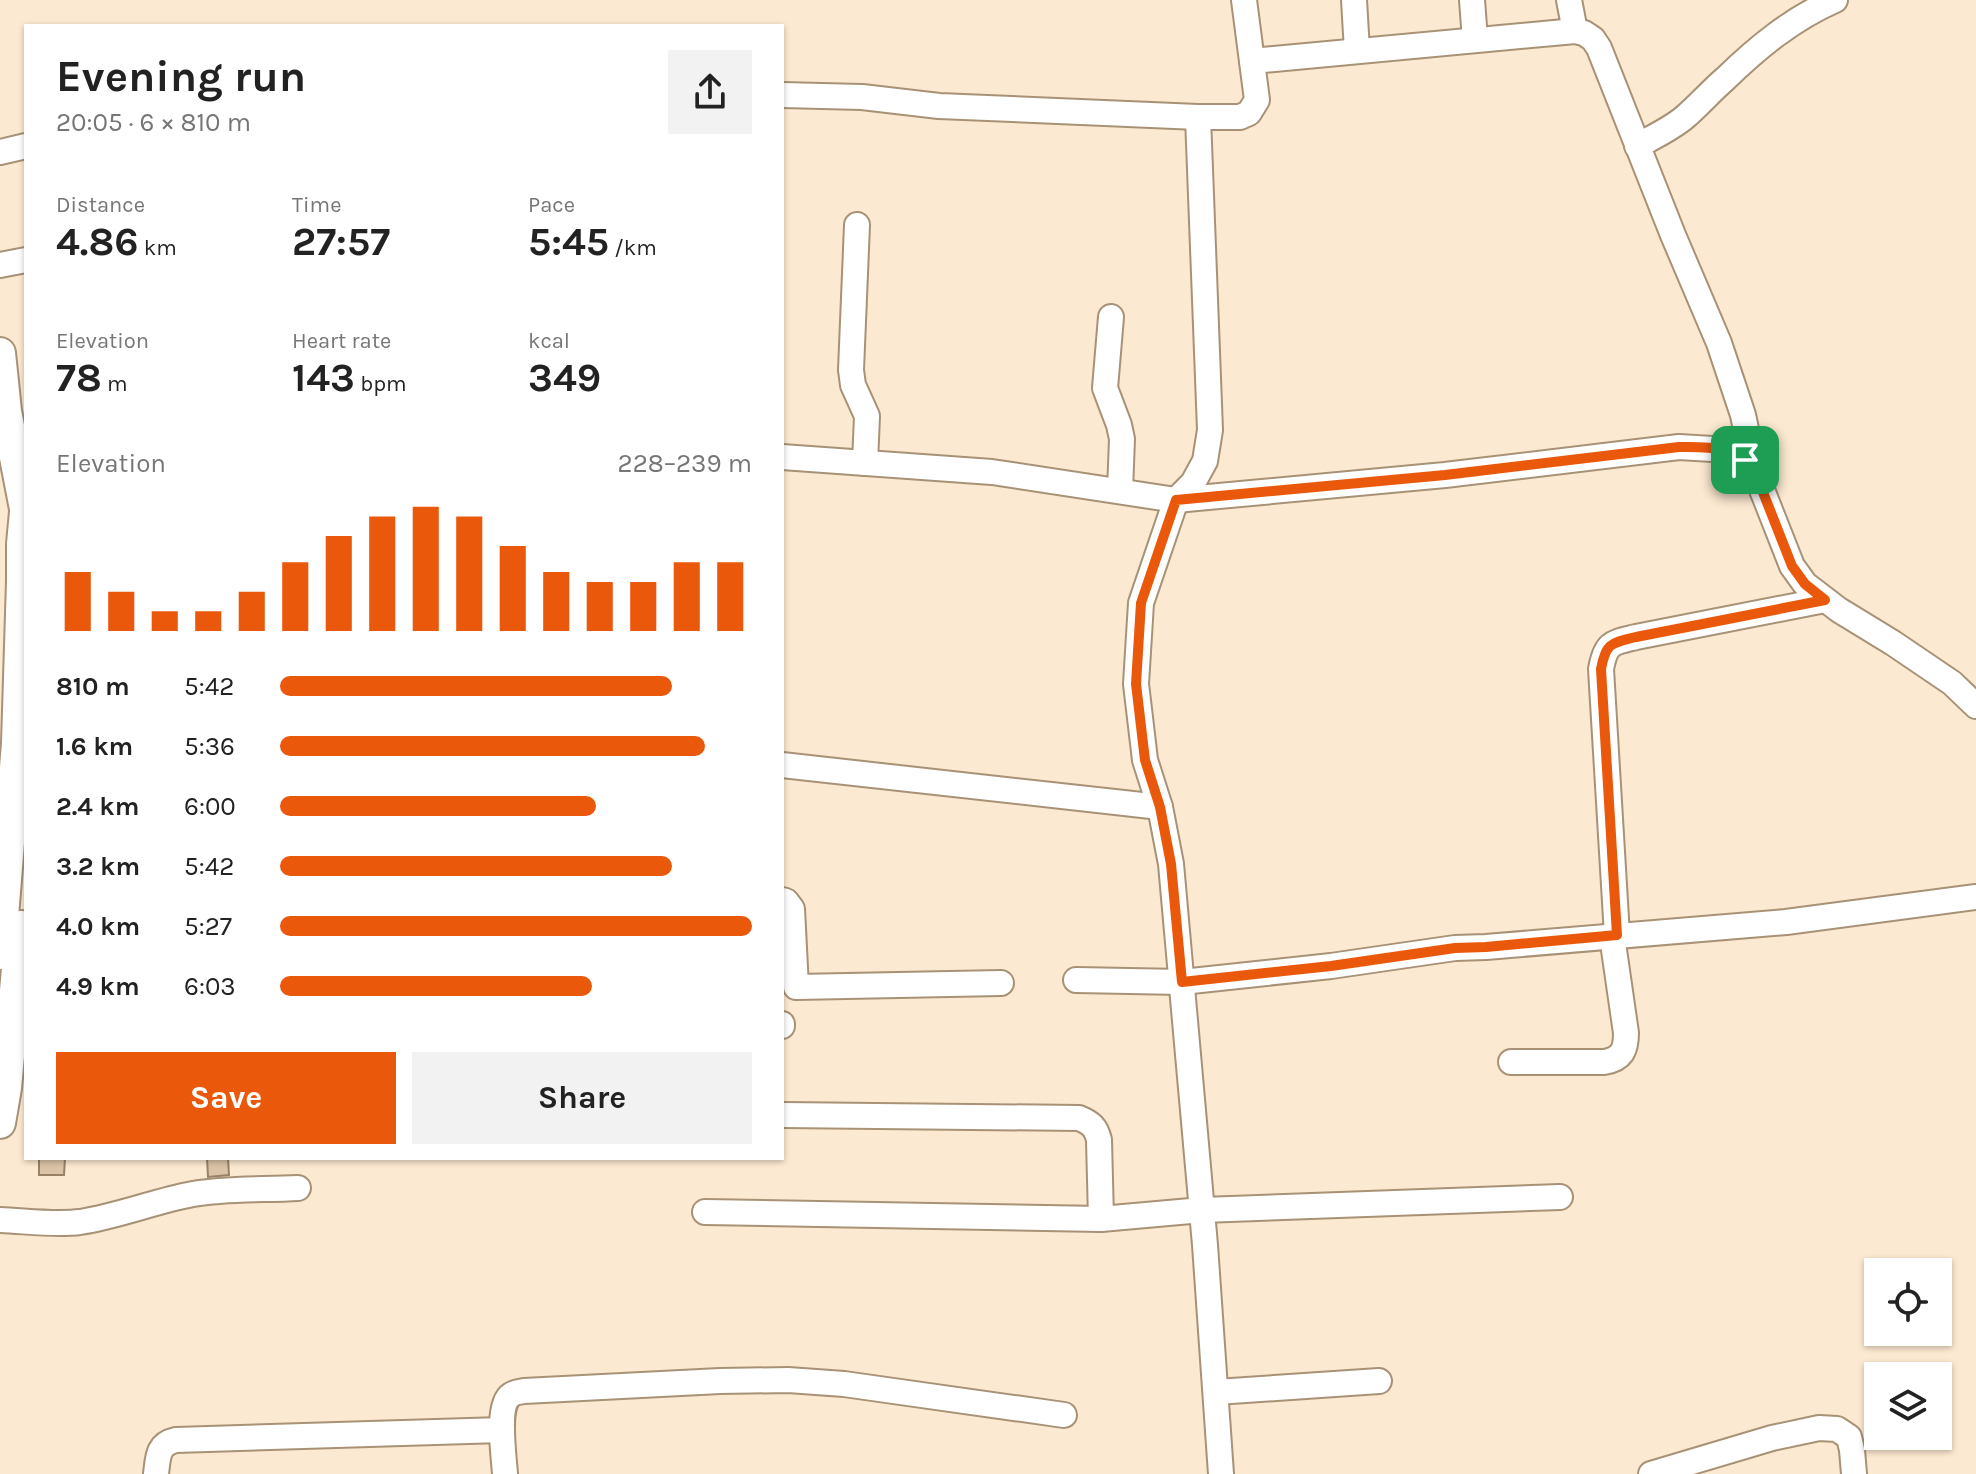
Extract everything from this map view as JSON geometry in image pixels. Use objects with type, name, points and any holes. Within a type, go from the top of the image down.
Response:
[{"type":"main road","points":[[0,353],[24,499]]},
{"type":"main road","points":[[15,949],[8,744],[24,528]]},
{"type":"main road","points":[[0,1123],[6,1088],[15,949],[24,883]]},
{"type":"street","points":[[784,95],[862,97],[939,106],[1240,117],[1249,113],[1257,100],[1244,0]]},
{"type":"street","points":[[1354,0],[1357,51]]},
{"type":"street","points":[[1472,0],[1475,40]]},
{"type":"street","points":[[1569,0],[1575,31]]},
{"type":"street","points":[[1637,146],[1685,118],[1782,28],[1835,0]]},
{"type":"street","points":[[1252,61],[1575,31],[1593,39],[1719,343],[1745,425],[1745,460]]},
{"type":"street","points":[[1198,117],[1210,430],[1205,461],[1193,483],[1176,500],[1141,603],[1136,684],[1145,760],[1160,807],[1171,864],[1202,1210],[1221,1474]]},
{"type":"street","points":[[0,152],[24,146]]},
{"type":"street","points":[[857,225],[851,370],[853,385],[867,416],[865,463]]},
{"type":"street","points":[[0,265],[24,260]]},
{"type":"street","points":[[1111,317],[1105,388],[1122,439],[1120,491]]},
{"type":"street","points":[[784,457],[992,472],[1176,500],[1445,475],[1679,447],[1729,450],[1745,460],[1755,472],[1792,566],[1805,584],[1952,683],[1976,706]]},
{"type":"street","points":[[1511,1062],[1613,1061],[1621,1056],[1626,1046],[1614,936],[1601,669],[1604,651],[1612,643],[1636,637],[1825,600]]},
{"type":"street","points":[[784,765],[1160,807]]},
{"type":"street","points":[[1076,980],[1182,982],[1331,966],[1455,948],[1786,922],[1976,897]]},
{"type":"street","points":[[784,901],[792,909],[789,988],[1001,983]]},
{"type":"street","points":[[784,1115],[1079,1118],[1097,1130],[1101,1219]]},
{"type":"street","points":[[0,1220],[79,1222],[198,1193],[298,1188]]},
{"type":"street","points":[[705,1212],[1101,1219],[1202,1210],[1560,1197]]},
{"type":"street","points":[[505,1474],[504,1405],[508,1396],[515,1392],[788,1380],[844,1384],[1064,1415]]},
{"type":"street","points":[[1216,1392],[1379,1381]]},
{"type":"street","points":[[1651,1474],[1772,1438],[1819,1428],[1837,1429],[1849,1437],[1854,1474]]},
{"type":"street","points":[[156,1474],[159,1451],[167,1441],[502,1430]]},
{"type":"building","points":[[39,1160],[65,1160],[64,1175],[39,1175]]},
{"type":"building","points":[[207,1160],[228,1160],[229,1175],[208,1177]]},
{"type":"route","points":[[1679,447],[1729,450],[1745,460],[1755,472],[1792,566],[1805,584],[1825,600],[1636,637],[1612,643],[1604,651],[1601,669],[1617,935],[1455,948],[1331,966],[1182,982],[1171,864],[1160,807],[1145,760],[1136,684],[1141,603],[1176,500],[1445,475],[1679,447]]}]
